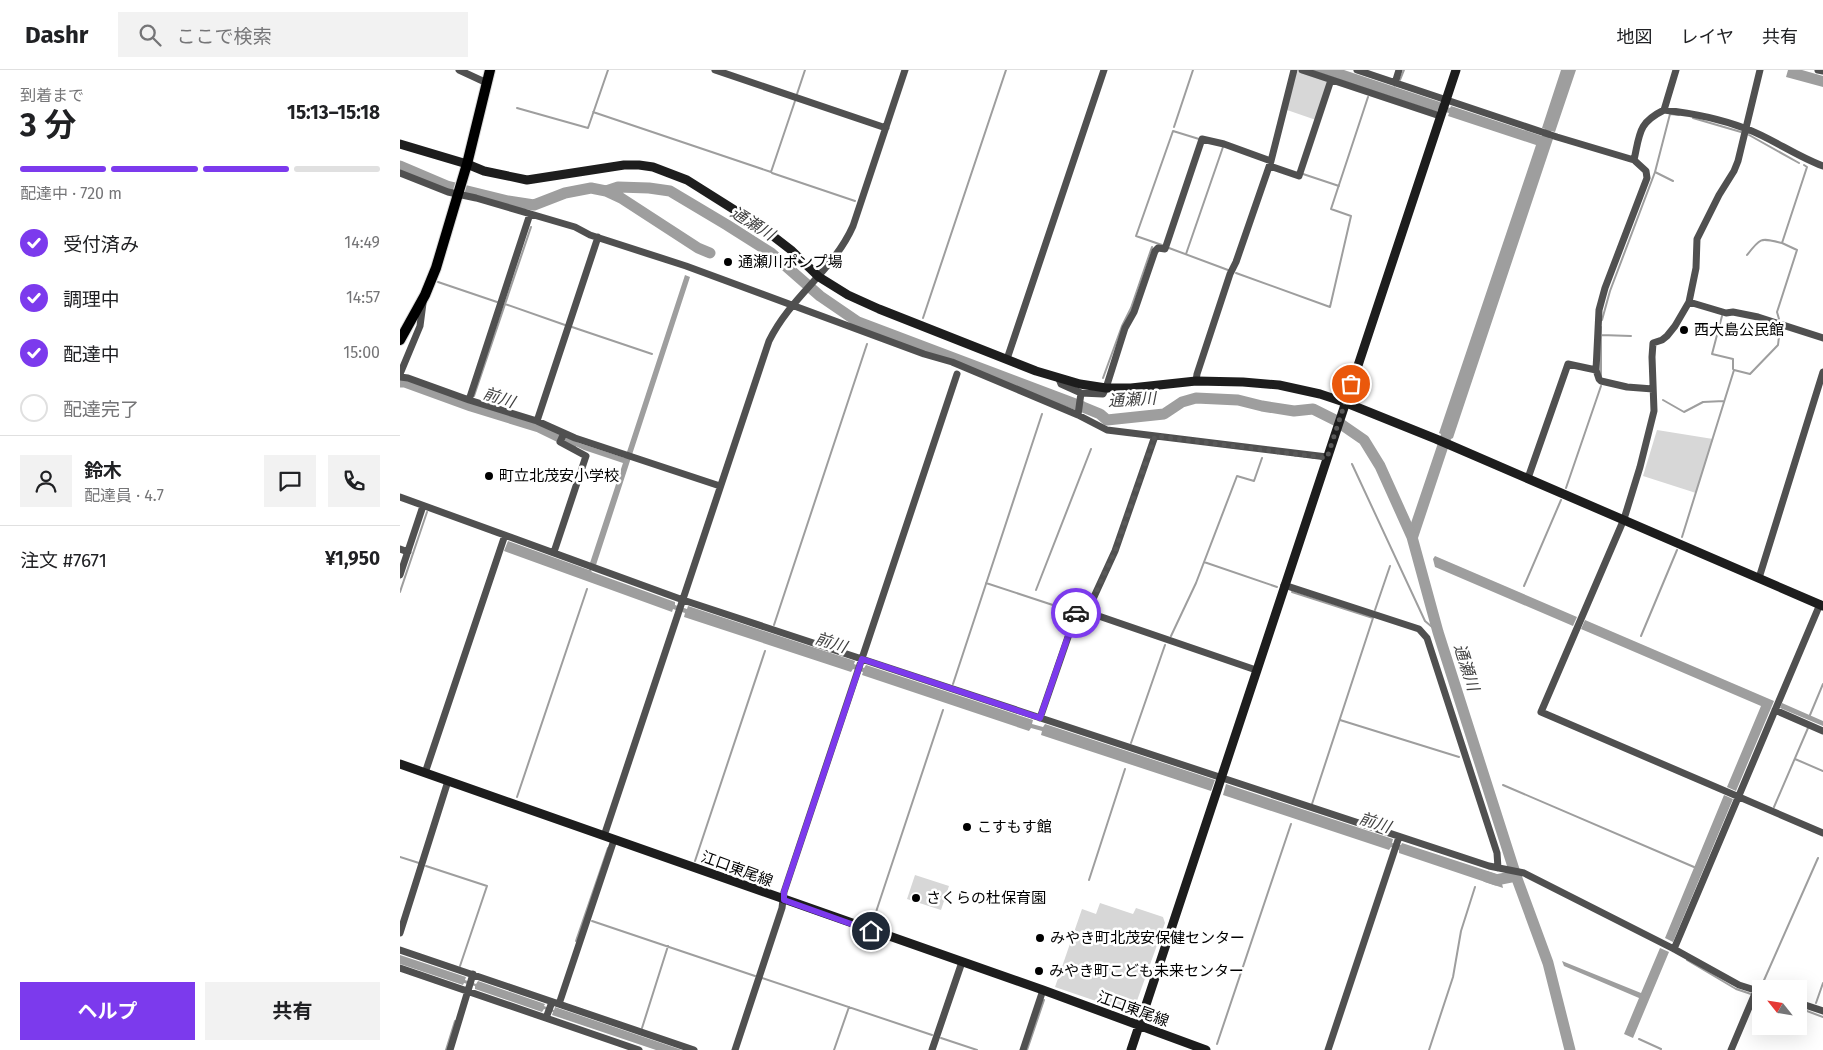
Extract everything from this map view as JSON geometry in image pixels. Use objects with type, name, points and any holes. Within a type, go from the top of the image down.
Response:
[{"type":"main road","points":[[400,340],[425,295],[436,268],[467,164],[490,70]]},
{"type":"street","points":[[459,70],[487,83]]},
{"type":"street","points":[[715,70],[886,128]]},
{"type":"street","points":[[604,836],[769,341],[793,304],[817,279],[845,243],[905,70]]},
{"type":"street","points":[[1007,359],[1104,70]]},
{"type":"street","points":[[1196,381],[1230,274],[1271,163],[1294,70]]},
{"type":"street","points":[[1302,70],[1440,116]]},
{"type":"street","points":[[1357,70],[1445,101],[1634,160],[1646,171],[1647,178],[1605,288],[1599,310],[1596,370],[1598,379],[1601,381],[1653,390]]},
{"type":"street","points":[[1394,82],[1399,70]]},
{"type":"street","points":[[1131,1050],[1222,778],[1344,402],[1456,70]]},
{"type":"street","points":[[1664,110],[1676,70]]},
{"type":"street","points":[[1760,70],[1734,171],[1718,195],[1697,239],[1694,282],[1689,302],[1667,336],[1653,343],[1654,410],[1624,519],[1541,712],[1823,833]]},
{"type":"street","points":[[1818,70],[1823,72]]},
{"type":"street","points":[[1059,379],[1061,384],[1081,394],[1104,394],[1125,328],[1134,312],[1155,252],[1158,248],[1165,249],[1202,139],[1224,144],[1299,176],[1331,80]]},
{"type":"street","points":[[1634,160],[1641,130],[1645,122],[1664,110],[1687,113],[1746,129],[1823,166]]},
{"type":"street","points":[[400,144],[497,175],[528,180],[624,165],[640,165],[668,172],[687,180],[760,226],[791,250],[817,279],[861,302],[1059,379],[1106,388],[1131,388],[1196,381],[1243,382],[1279,385],[1320,394],[1436,439],[1821,605],[1674,949]]},
{"type":"street","points":[[400,173],[457,195],[476,198],[575,227],[598,237],[793,304],[924,354],[952,362],[1078,414],[1107,430],[1327,458]]},
{"type":"street","points":[[469,400],[530,214]]},
{"type":"street","points":[[537,421],[598,237]]},
{"type":"street","points":[[425,295],[420,326],[400,376],[537,421],[563,436],[720,486]]},
{"type":"street","points":[[1689,302],[1726,313],[1733,312],[1758,317],[1823,338]]},
{"type":"street","points":[[1528,478],[1568,364],[1596,370]]},
{"type":"street","points":[[1759,578],[1823,372]]},
{"type":"street","points":[[734,1050],[784,900],[784,892],[956,374]]},
{"type":"street","points":[[1078,414],[1081,394]]},
{"type":"street","points":[[554,552],[586,456],[560,442],[563,436]]},
{"type":"street","points":[[1087,612],[1115,551],[1155,436]]},
{"type":"street","points":[[400,497],[554,552],[681,606],[859,665],[1040,718],[1222,778],[1397,843],[1500,869],[1524,873],[1674,949],[1740,985],[1752,989]]},
{"type":"street","points":[[400,575],[423,506]]},
{"type":"street","points":[[425,773],[505,535]]},
{"type":"street","points":[[400,549],[408,552]]},
{"type":"street","points":[[1284,585],[1419,629],[1427,638],[1497,853],[1500,869]]},
{"type":"street","points":[[1040,718],[1077,611],[1087,612],[1256,670]]},
{"type":"street","points":[[1775,710],[1823,731]]},
{"type":"street","name":"江口東尾線","points":[[400,764],[1043,990],[1206,1050]]},
{"type":"street","points":[[400,933],[448,781]]},
{"type":"street","points":[[551,1009],[614,840]]},
{"type":"street","points":[[1328,1050],[1397,843]]},
{"type":"street","points":[[400,950],[471,983],[551,1009],[639,1050]]},
{"type":"street","points":[[932,1050],[962,962]]},
{"type":"street","points":[[400,968],[471,983],[551,1009],[694,1050]]},
{"type":"street","points":[[450,1050],[471,983]]},
{"type":"street","points":[[1022,1050],[1043,990]]},
{"type":"street","points":[[1731,1050],[1752,1006]]},
{"type":"street","points":[[1808,1006],[1823,1011]]},
{"type":"shaded area","points":[[1311,70],[1344,70],[1440,102],[1440,104],[1450,108],[1451,106],[1542,136],[1545,129],[1542,128],[1561,70],[1576,70],[1555,132],[1551,131],[1549,138],[1553,139],[1417,541],[1411,523],[1441,434],[1439,433],[1536,145],[1448,116],[1449,113],[1438,110],[1437,112]]},
{"type":"shaded area","points":[[1788,70],[1802,70],[1823,76],[1823,87],[1786,77]]},
{"type":"shaded area","points":[[1298,71],[1328,81],[1316,120],[1287,110]]},
{"type":"shaded area","points":[[685,275],[690,277],[596,565],[590,563],[623,463],[584,450],[565,441],[567,439],[625,458]]},
{"type":"shaded area","points":[[1657,430],[1713,439],[1696,493],[1643,476]]},
{"type":"shaded area","points":[[508,541],[590,569],[592,572],[675,602],[675,605],[687,609],[688,606],[855,661],[854,664],[864,668],[866,665],[1033,720],[1032,724],[1043,727],[1045,724],[1215,780],[1211,791],[1041,735],[1042,731],[1031,728],[1029,731],[862,675],[863,672],[853,669],[851,672],[684,617],[685,613],[673,609],[672,612],[504,551]]},
{"type":"shaded area","points":[[1435,556],[1577,617],[1573,626],[1435,567],[1433,559]]},
{"type":"shaded area","points":[[1585,620],[1774,701],[1736,791],[1727,787],[1761,706],[1581,629]]},
{"type":"shaded area","points":[[1782,703],[1823,721],[1823,726],[1780,708]]},
{"type":"shaded area","points":[[1226,784],[1393,839],[1392,843],[1401,845],[1402,843],[1500,875],[1503,888],[1399,853],[1399,850],[1391,847],[1389,850],[1223,795]]},
{"type":"shaded area","points":[[1724,795],[1733,799],[1673,942],[1665,938]]},
{"type":"shaded area","points":[[915,875],[949,886],[941,910],[907,899]]},
{"type":"shaded area","points":[[1100,903],[1133,914],[1136,908],[1163,917],[1165,923],[1134,1009],[1128,1012],[1055,987],[1082,909],[1096,914]]},
{"type":"shaded area","points":[[1660,948],[1669,952],[1633,1038],[1624,1034],[1639,998],[1564,966],[1562,961],[1641,993]]},
{"type":"shaded area","points":[[400,955],[466,977],[465,980],[476,984],[478,981],[545,1004],[544,1006],[554,1010],[555,1007],[682,1050],[656,1050],[552,1015],[553,1012],[544,1009],[542,1012],[475,989],[475,986],[464,983],[463,985],[400,964]]},
{"type":"waterway","points":[[517,108],[588,128],[608,70]]},
{"type":"waterway","points":[[797,94],[805,70]]},
{"type":"waterway","points":[[923,318],[1006,70]]},
{"type":"waterway","points":[[1174,127],[1193,70]]},
{"type":"waterway","points":[[1400,80],[1404,70]]},
{"type":"waterway","points":[[1236,273],[1330,307],[1351,216],[1331,209],[1368,97]]},
{"type":"waterway","points":[[593,112],[771,172],[795,101]]},
{"type":"waterway","points":[[1602,320],[1610,291],[1655,172],[1670,114],[1679,115]]},
{"type":"waterway","points":[[1693,118],[1741,132]]},
{"type":"waterway","points":[[1162,245],[1136,236],[1173,131],[1199,139]]},
{"type":"waterway","points":[[1749,135],[1799,163]]},
{"type":"waterway","points":[[1186,254],[1223,147]]},
{"type":"waterway","points":[[1747,255],[1762,240],[1782,243],[1807,167],[1804,165]]},
{"type":"waterway","name":"通瀬川","points":[[400,166],[447,186],[508,201],[534,205],[565,193],[591,188],[606,191],[618,187],[670,191],[771,253],[820,296],[858,322],[1083,407],[1100,414],[1107,420],[1164,414],[1182,402],[1196,398],[1238,400],[1294,411],[1313,409],[1335,420],[1364,440],[1380,466],[1412,537],[1438,632],[1516,876],[1548,963],[1570,1050]]},
{"type":"waterway","points":[[1655,172],[1673,181]]},
{"type":"waterway","points":[[772,173],[855,201]]},
{"type":"waterway","points":[[1303,174],[1339,186]]},
{"type":"waterway","points":[[606,191],[621,198],[698,248],[710,253]]},
{"type":"waterway","points":[[474,396],[531,227]]},
{"type":"waterway","points":[[1779,319],[1777,312],[1797,250],[1782,243]]},
{"type":"waterway","points":[[1103,378],[1122,326],[1131,308],[1152,247]]},
{"type":"waterway","points":[[1169,248],[1228,270]]},
{"type":"waterway","points":[[438,282],[497,302]]},
{"type":"waterway","points":[[505,304],[565,325]]},
{"type":"waterway","points":[[1722,316],[1712,354],[1733,359],[1733,369]]},
{"type":"waterway","points":[[572,327],[652,354]]},
{"type":"waterway","points":[[1601,327],[1601,377]]},
{"type":"waterway","points":[[1682,537],[1734,370],[1750,374],[1778,345],[1780,328]]},
{"type":"waterway","points":[[1601,335],[1631,336]]},
{"type":"waterway","points":[[774,625],[867,344]]},
{"type":"waterway","name":"前川","points":[[400,382],[405,382],[471,406],[539,427],[572,443]]},
{"type":"waterway","points":[[1566,488],[1601,386]]},
{"type":"waterway","points":[[1663,400],[1684,412],[1703,402],[1724,401]]},
{"type":"waterway","points":[[953,684],[1042,414]]},
{"type":"waterway","points":[[1036,590],[1091,449]]},
{"type":"waterway","points":[[1171,636],[1196,583],[1237,476],[1254,481],[1262,458]]},
{"type":"waterway","points":[[1352,464],[1425,621],[1438,632]]},
{"type":"waterway","points":[[1524,586],[1561,500]]},
{"type":"waterway","points":[[400,592],[427,512]]},
{"type":"waterway","name":"通瀬川","points":[[1412,537],[1414,532]]},
{"type":"waterway","points":[[1641,636],[1677,550]]},
{"type":"waterway","points":[[1204,562],[1277,587]]},
{"type":"waterway","points":[[1375,610],[1390,566]]},
{"type":"waterway","points":[[986,583],[1071,611]]},
{"type":"waterway","points":[[517,797],[587,589]]},
{"type":"waterway","points":[[1292,592],[1373,618],[1312,804]]},
{"type":"waterway","points":[[1082,615],[1092,618]]},
{"type":"waterway","points":[[1131,743],[1165,645]]},
{"type":"waterway","points":[[695,861],[765,651]]},
{"type":"waterway","points":[[1810,715],[1823,684]]},
{"type":"waterway","points":[[872,924],[943,710]]},
{"type":"waterway","points":[[1340,720],[1459,757]]},
{"type":"waterway","points":[[1774,807],[1808,728]]},
{"type":"waterway","points":[[1795,759],[1823,771]]},
{"type":"waterway","points":[[1089,880],[1125,769]]},
{"type":"waterway","points":[[1503,785],[1694,867]]},
{"type":"waterway","points":[[1217,1044],[1291,824]]},
{"type":"waterway","points":[[576,941],[608,848]]},
{"type":"waterway","points":[[400,857],[419,863]]},
{"type":"waterway","points":[[1764,980],[1818,858]]},
{"type":"waterway","points":[[426,866],[487,886],[460,966]]},
{"type":"waterway","name":"前川","points":[[1487,877],[1496,880],[1516,876]]},
{"type":"waterway","points":[[1429,1050],[1453,977],[1461,931],[1475,887]]},
{"type":"waterway","points":[[592,921],[755,976]]},
{"type":"waterway","points":[[642,1028],[668,946]]},
{"type":"waterway","points":[[1687,960],[1736,989],[1751,994]]},
{"type":"waterway","points":[[762,978],[932,1035]]},
{"type":"waterway","points":[[1816,1003],[1823,983]]},
{"type":"waterway","points":[[1027,1050],[1044,1000]]},
{"type":"waterway","points":[[834,1050],[849,1007]]},
{"type":"waterway","points":[[1808,1011],[1823,1017]]},
{"type":"waterway","points":[[446,1050],[455,1021]]},
{"type":"waterway","points":[[941,1038],[977,1050]]},
{"type":"waterway","points":[[1639,1039],[1661,1049]]},
{"type":"way so far","points":[[1076,613],[1077,611],[1087,612],[1101,583],[1115,551],[1155,436],[1327,458],[1351,384]]},
{"type":"place","name":"通瀬川ポンプ場","points":[[728,262]]},
{"type":"place","name":"西大島公民館","points":[[1684,330]]},
{"type":"place","name":"町立北茂安小学校","points":[[489,476]]},
{"type":"place","name":"こすもす館","points":[[967,827]]},
{"type":"place","name":"さくらの杜保育園","points":[[916,898]]},
{"type":"place","name":"みやき町北茂安保健センター","points":[[1040,938]]},
{"type":"place","name":"みやき町こども未来センター","points":[[1039,971]]},
{"type":"route","points":[[871,931],[784,900],[784,892],[862,659],[1040,718],[1076,613]]}]
